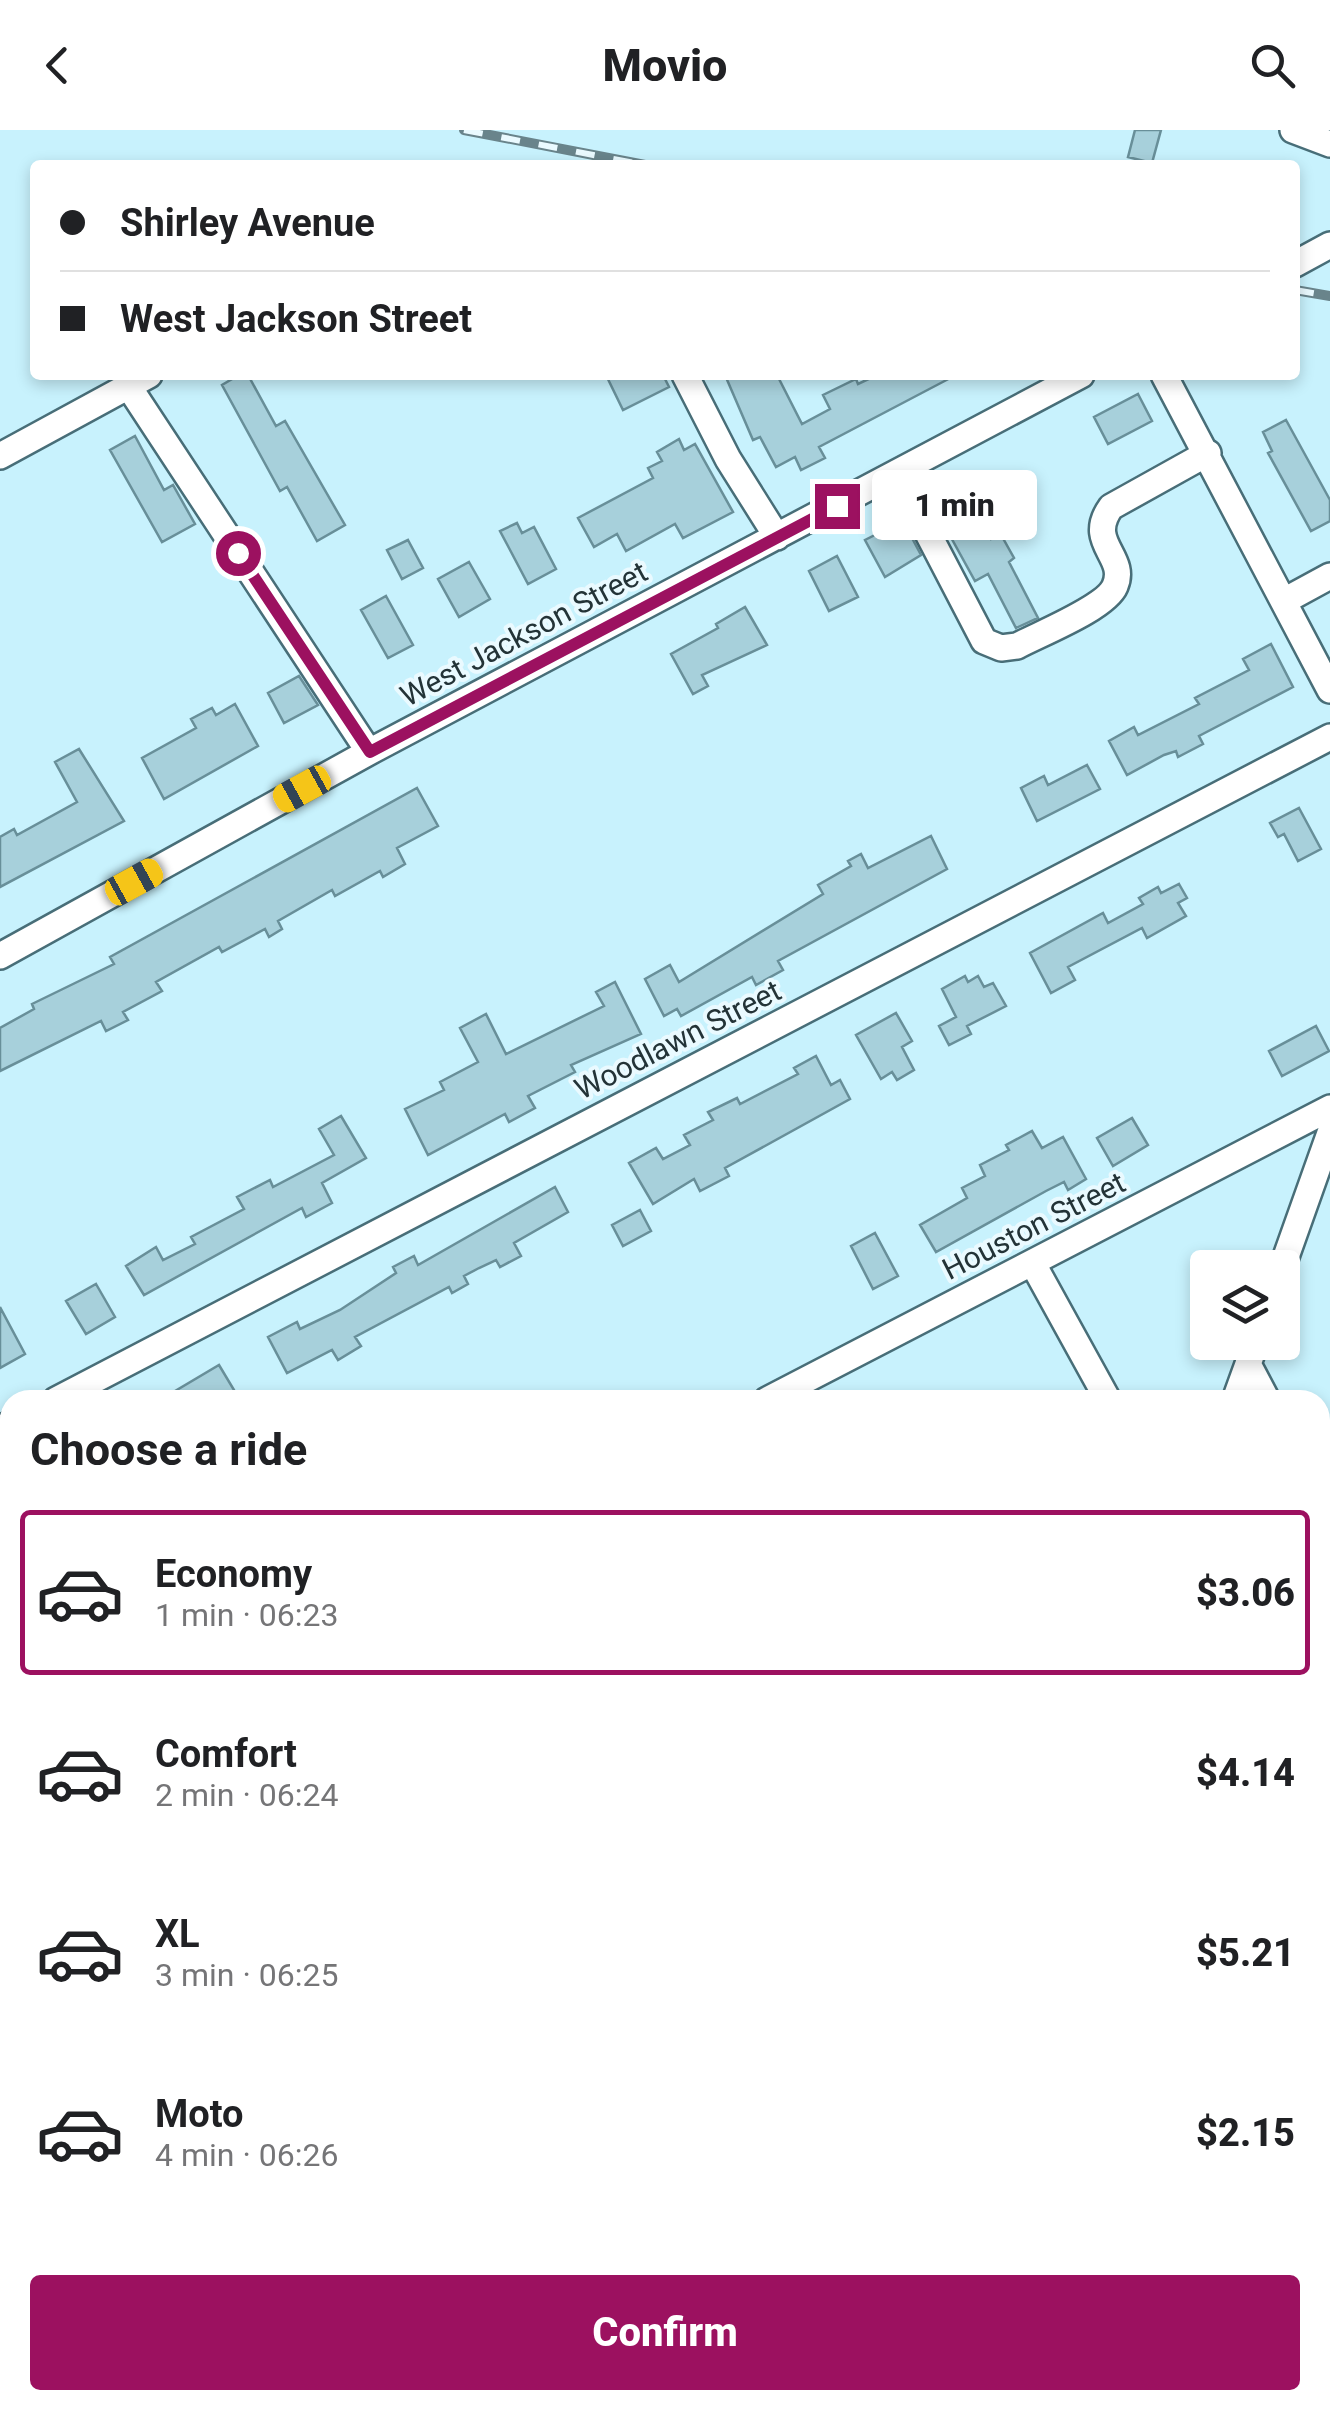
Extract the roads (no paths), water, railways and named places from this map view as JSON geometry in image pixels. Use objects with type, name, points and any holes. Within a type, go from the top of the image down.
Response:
[{"type":"street","points":[[1292,130],[1330,144]]},
{"type":"street","points":[[1300,261],[1330,246]]},
{"type":"street","points":[[688,380],[728,459],[777,537]]},
{"type":"street","name":"West Jackson Street","points":[[0,956],[370,752],[1073,380]]},
{"type":"street","points":[[1167,380],[1330,690]]},
{"type":"street","points":[[0,456],[139,381],[370,752]]},
{"type":"street","points":[[897,474],[984,641],[1001,648],[1017,646],[1103,602],[1116,586],[1117,570],[1100,533],[1102,520],[1111,507],[1208,453]]},
{"type":"street","points":[[1284,600],[1330,576]]},
{"type":"street","name":"Woodlawn Street","points":[[75,1390],[1330,737]]},
{"type":"street","name":"Houston Street","points":[[787,1390],[1330,1108]]},
{"type":"street","points":[[1288,1250],[1330,1133]]},
{"type":"street","points":[[1033,1264],[1102,1390]]},
{"type":"street","points":[[1239,1390],[1249,1360]]},
{"type":"street","points":[[1254,1360],[1263,1390]]},
{"type":"railway","points":[[464,130],[619,160]]},
{"type":"railway","points":[[1300,291],[1330,296]]}]
